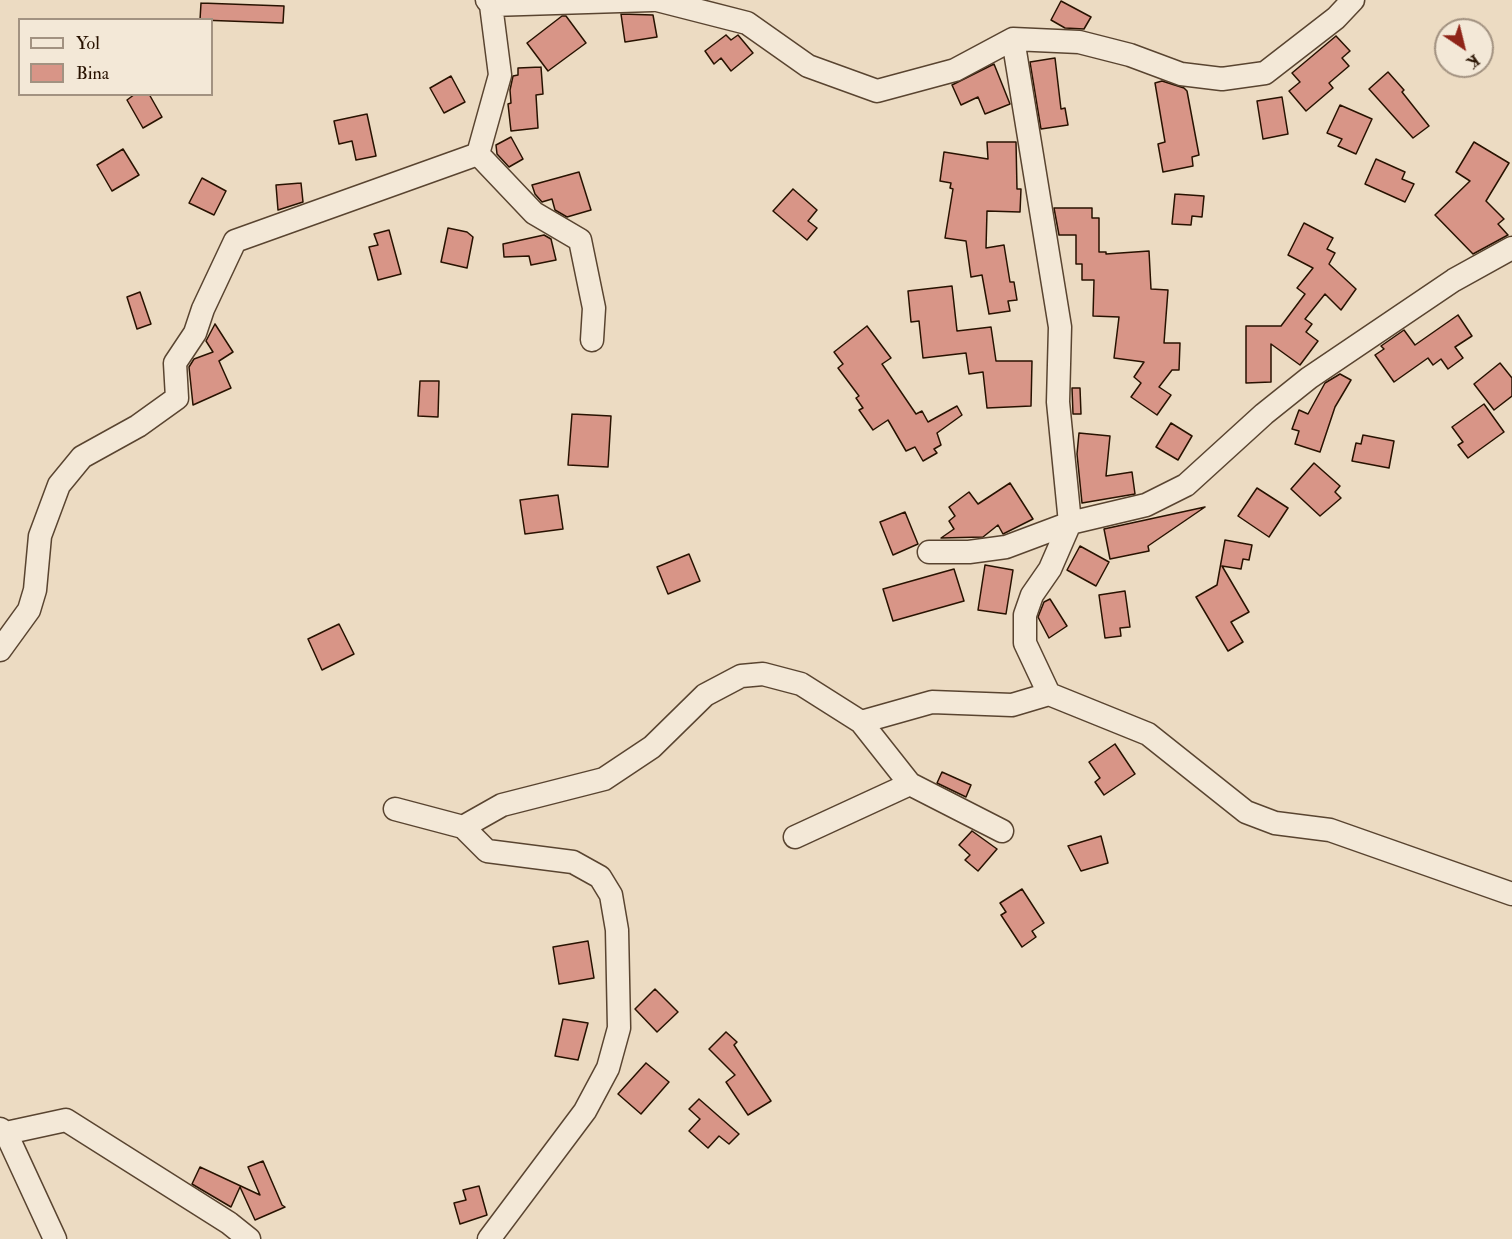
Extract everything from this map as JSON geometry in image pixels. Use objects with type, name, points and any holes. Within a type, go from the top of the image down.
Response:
[{"type":"street","points":[[478,154],[500,75],[489,2],[652,0]]},
{"type":"street","points":[[657,0],[747,23],[808,66],[877,91],[955,70],[1012,39],[1079,42],[1130,54],[1181,74],[1222,79],[1264,73],[1336,18],[1353,0]]},
{"type":"street","points":[[1012,39],[1060,327],[1058,402],[1070,523],[1050,569],[1032,595],[1025,615],[1025,643],[1049,694]]},
{"type":"street","points":[[478,154],[534,213],[580,240],[594,308],[592,340]]},
{"type":"street","points":[[0,650],[29,610],[35,590],[40,536],[59,485],[82,457],[138,426],[177,398],[176,363],[195,333],[203,309],[235,241],[478,154]]},
{"type":"street","points":[[928,552],[969,552],[1006,547],[1070,523],[1146,505],[1186,485],[1264,414],[1309,378],[1454,280],[1512,248]]},
{"type":"street","points":[[462,827],[502,805],[604,779],[652,747],[705,695],[741,676],[763,674],[801,684],[861,722],[910,784],[1002,831]]},
{"type":"street","points":[[861,722],[932,702],[1012,705],[1049,694],[1148,734],[1246,812],[1275,824],[1330,830],[1512,894]]},
{"type":"street","points":[[795,837],[910,784]]},
{"type":"street","points":[[395,809],[462,827],[487,851],[573,862],[600,877],[611,895],[617,930],[620,1028],[608,1068],[585,1111],[489,1239]]},
{"type":"street","points":[[55,1239],[3,1131],[66,1120],[230,1223],[249,1239]]},
{"type":"building","points":[[1061,1],[1091,17],[1084,29],[1065,28],[1051,20]]},
{"type":"building","points":[[201,3],[284,6],[283,23],[200,18]]},
{"type":"building","points":[[621,14],[653,15],[657,37],[625,42]]},
{"type":"building","points":[[562,16],[566,16],[586,43],[548,71],[527,43]]},
{"type":"building","points":[[726,35],[731,40],[738,35],[753,53],[731,71],[721,58],[714,64],[705,51]]},
{"type":"building","points":[[1336,36],[1350,51],[1342,58],[1349,66],[1329,83],[1333,88],[1306,111],[1289,91],[1300,82],[1292,73]]},
{"type":"building","points":[[1055,58],[1061,109],[1065,108],[1068,125],[1041,129],[1030,62]]},
{"type":"building","points":[[994,64],[1010,104],[985,114],[978,97],[961,105],[952,85]]},
{"type":"building","points":[[541,67],[543,94],[536,95],[538,128],[511,131],[508,104],[511,103],[510,90],[513,76],[518,75],[518,68]]},
{"type":"building","points":[[1388,72],[1404,90],[1402,92],[1429,126],[1413,138],[1369,89]]},
{"type":"building","points":[[451,76],[465,102],[444,113],[430,88]]},
{"type":"building","points":[[1162,81],[1187,91],[1199,155],[1192,157],[1193,166],[1163,172],[1158,144],[1165,142],[1155,83]]},
{"type":"building","points":[[132,96],[150,96],[162,117],[143,128],[127,100]]},
{"type":"building","points":[[1282,97],[1288,134],[1263,139],[1257,101]]},
{"type":"building","points":[[1340,105],[1372,119],[1356,154],[1338,146],[1342,139],[1327,133]]},
{"type":"building","points":[[367,114],[376,156],[356,160],[352,141],[339,144],[334,121]]},
{"type":"building","points":[[511,137],[523,159],[509,167],[497,154],[496,145]]},
{"type":"building","points":[[987,142],[1016,142],[1017,189],[1021,189],[1020,212],[987,211],[986,248],[1004,245],[1010,282],[1014,282],[1017,300],[1008,301],[1010,311],[989,314],[982,275],[971,277],[966,241],[945,238],[953,189],[950,188],[951,183],[940,181],[944,152],[988,159]]},
{"type":"building","points":[[1474,142],[1509,163],[1486,201],[1504,219],[1498,224],[1508,235],[1473,254],[1435,215],[1470,181],[1456,172]]},
{"type":"building","points":[[123,149],[139,175],[112,191],[97,165]]},
{"type":"building","points":[[1376,159],[1405,172],[1402,179],[1414,184],[1405,202],[1365,184]]},
{"type":"building","points":[[579,172],[591,210],[567,217],[555,210],[552,199],[542,202],[535,194],[532,185]]},
{"type":"building","points":[[202,178],[226,191],[214,215],[189,203]]},
{"type":"building","points":[[301,183],[303,202],[278,210],[276,185]]},
{"type":"building","points":[[793,189],[817,210],[808,221],[817,228],[807,240],[773,211]]},
{"type":"building","points":[[1175,194],[1204,196],[1202,217],[1192,216],[1191,225],[1172,224]]},
{"type":"building","points":[[1054,208],[1092,208],[1092,218],[1099,218],[1099,252],[1106,252],[1106,254],[1149,251],[1151,289],[1168,290],[1164,343],[1180,343],[1179,370],[1172,370],[1159,387],[1171,395],[1157,415],[1131,397],[1141,383],[1134,377],[1144,362],[1114,358],[1119,317],[1093,316],[1094,280],[1082,280],[1082,264],[1076,264],[1076,235],[1059,235]]},
{"type":"building","points":[[1304,223],[1333,238],[1327,249],[1335,253],[1329,264],[1356,289],[1341,310],[1325,294],[1305,319],[1312,324],[1306,332],[1318,341],[1300,365],[1271,344],[1271,382],[1246,383],[1246,326],[1281,326],[1305,294],[1297,288],[1313,268],[1288,255]]},
{"type":"building","points":[[448,228],[467,232],[473,237],[467,268],[441,262]]},
{"type":"building","points":[[389,230],[401,274],[378,280],[369,247],[378,245],[374,234]]},
{"type":"building","points":[[544,235],[551,239],[556,260],[531,265],[529,256],[504,257],[503,244]]},
{"type":"building","points":[[952,286],[957,331],[991,327],[996,361],[1032,361],[1031,406],[987,408],[983,372],[969,374],[966,353],[923,358],[919,321],[911,322],[908,291]]},
{"type":"building","points":[[140,292],[151,324],[137,329],[127,297]]},
{"type":"building","points":[[1458,315],[1472,336],[1455,347],[1463,358],[1448,369],[1441,359],[1433,365],[1428,358],[1394,382],[1375,355],[1384,349],[1381,346],[1404,330],[1415,345]]},
{"type":"building","points":[[215,324],[233,352],[219,361],[231,388],[193,405],[189,367],[194,359],[213,352],[206,341]]},
{"type":"building","points":[[867,326],[891,358],[882,364],[916,414],[922,411],[928,422],[957,406],[962,415],[937,433],[941,445],[934,449],[937,453],[923,461],[915,447],[906,451],[888,420],[873,430],[859,410],[863,408],[856,398],[859,396],[838,368],[843,364],[834,352]]},
{"type":"building","points":[[1500,363],[1512,378],[1512,396],[1494,410],[1474,384]]},
{"type":"building","points":[[1340,374],[1351,380],[1335,407],[1320,452],[1295,444],[1299,431],[1292,429],[1299,410],[1308,414],[1325,383]]},
{"type":"building","points":[[420,381],[439,381],[438,417],[418,416]]},
{"type":"building","points":[[1072,388],[1080,388],[1081,414],[1073,414]]},
{"type":"building","points":[[1484,404],[1504,432],[1468,458],[1458,445],[1463,442],[1452,427]]},
{"type":"building","points":[[572,414],[611,416],[608,467],[568,465]]},
{"type":"building","points":[[1171,423],[1192,436],[1178,460],[1156,447]]},
{"type":"building","points":[[1079,433],[1110,436],[1106,476],[1132,472],[1135,494],[1082,503],[1077,454]]},
{"type":"building","points":[[1363,435],[1394,441],[1389,468],[1352,461],[1356,443],[1361,444]]},
{"type":"building","points":[[1314,463],[1340,486],[1335,492],[1341,498],[1320,516],[1291,489]]},
{"type":"building","points":[[1010,483],[1033,519],[1003,534],[998,525],[983,537],[941,538],[954,529],[949,521],[955,516],[949,507],[969,492],[978,504]]},
{"type":"building","points":[[1257,488],[1288,508],[1269,537],[1238,516]]},
{"type":"building","points":[[558,495],[563,529],[525,534],[520,500]]},
{"type":"building","points":[[1205,507],[1148,546],[1149,551],[1110,559],[1104,529]]},
{"type":"building","points":[[905,512],[918,544],[893,555],[880,522]]},
{"type":"building","points":[[1225,540],[1252,545],[1249,560],[1243,559],[1241,569],[1222,566],[1249,612],[1231,622],[1243,642],[1228,651],[1196,597],[1217,585]]},
{"type":"building","points":[[1080,546],[1109,562],[1096,586],[1067,570]]},
{"type":"building","points":[[689,554],[700,581],[668,594],[657,567]]},
{"type":"building","points":[[985,565],[1013,570],[1006,614],[978,610]]},
{"type":"building","points":[[954,569],[964,601],[893,621],[883,589]]},
{"type":"building","points":[[1125,591],[1130,627],[1120,628],[1121,636],[1105,638],[1099,595]]},
{"type":"building","points":[[1050,599],[1067,626],[1049,638],[1038,617],[1044,602]]},
{"type":"building","points":[[339,624],[354,654],[322,670],[308,639]]},
{"type":"building","points":[[1115,744],[1135,774],[1104,795],[1095,782],[1100,778],[1089,762]]},
{"type":"building","points":[[942,772],[971,785],[966,797],[937,783]]},
{"type":"building","points":[[972,831],[997,849],[978,871],[965,860],[970,855],[959,845]]},
{"type":"building","points":[[1101,836],[1108,863],[1081,871],[1068,846]]},
{"type":"building","points":[[1022,889],[1044,923],[1032,931],[1036,937],[1022,947],[1001,915],[1006,912],[1000,903]]},
{"type":"building","points":[[588,941],[594,978],[559,984],[553,947]]},
{"type":"building","points":[[655,989],[678,1012],[657,1032],[635,1009]]},
{"type":"building","points":[[563,1019],[588,1023],[578,1060],[555,1056]]},
{"type":"building","points":[[726,1032],[737,1042],[734,1045],[771,1101],[748,1115],[726,1082],[735,1075],[709,1049]]},
{"type":"building","points":[[646,1063],[669,1082],[641,1114],[618,1094]]},
{"type":"building","points":[[699,1099],[739,1134],[729,1144],[719,1136],[708,1148],[689,1131],[700,1119],[689,1109]]},
{"type":"building","points":[[263,1161],[282,1205],[285,1207],[255,1220],[240,1187],[231,1207],[192,1184],[200,1167],[260,1195],[248,1167]]},
{"type":"building","points":[[479,1186],[487,1215],[460,1224],[454,1203],[466,1200],[463,1190]]}]
